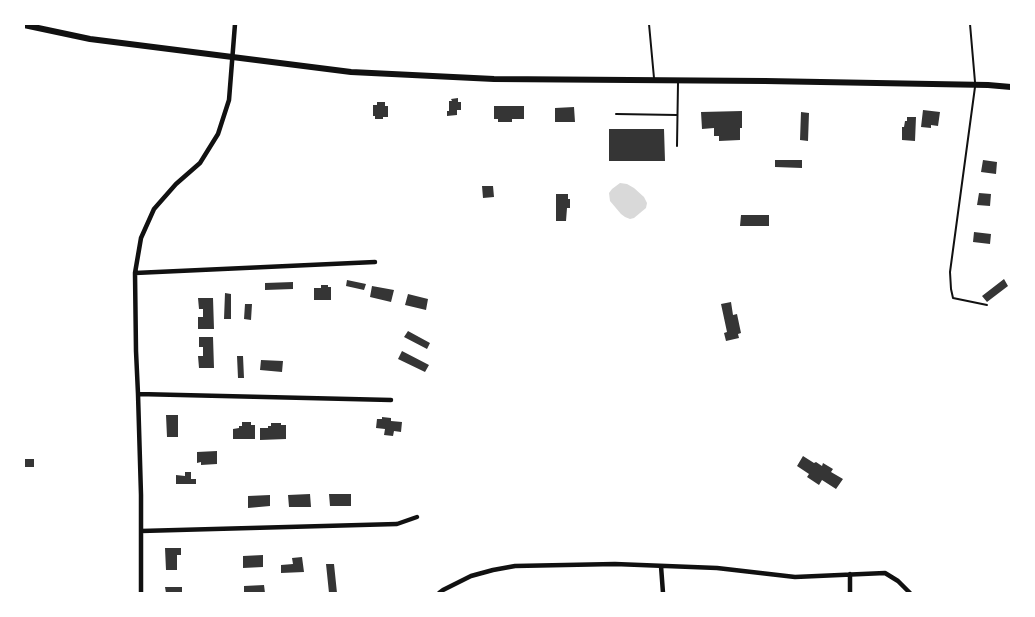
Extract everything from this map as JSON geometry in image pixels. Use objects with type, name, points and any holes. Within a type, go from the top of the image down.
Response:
[{"type":"main road","points":[[24,25],[90,40],[351,72],[494,79],[775,81],[1011,87]]},
{"type":"street","points":[[141,593],[135,273],[141,238],[154,209],[176,184],[200,163],[218,134],[229,100],[235,24]]},
{"type":"street","points":[[135,273],[375,262]]},
{"type":"street","points":[[138,394],[391,400]]},
{"type":"street","points":[[141,531],[397,524],[417,517]]},
{"type":"street","points":[[439,593],[471,576],[515,566],[615,564],[717,568],[794,576],[886,573],[898,581],[910,593]]},
{"type":"street","points":[[662,566],[663,593]]},
{"type":"street","points":[[850,574],[850,593]]},
{"type":"lane","points":[[649,24],[654,81]]},
{"type":"lane","points":[[970,24],[976,85],[950,272],[951,289],[954,298],[987,305]]},
{"type":"lane","points":[[677,146],[678,81]]},
{"type":"lane","points":[[616,114],[677,115]]},
{"type":"shaded area","points":[[620,183],[634,188],[644,197],[647,203],[646,208],[634,218],[625,217],[610,201],[609,193]]},
{"type":"building","points":[[458,98],[458,102],[461,102],[461,110],[457,110],[457,115],[447,116],[449,101]]},
{"type":"building","points":[[377,102],[385,102],[385,106],[388,106],[388,117],[375,119],[375,116],[373,116],[373,105],[377,105]]},
{"type":"building","points":[[494,106],[524,106],[524,119],[512,119],[512,122],[498,122],[498,119],[494,119]]},
{"type":"building","points":[[574,107],[575,122],[555,122],[555,108]]},
{"type":"building","points":[[923,110],[940,112],[938,126],[931,125],[931,128],[921,127]]},
{"type":"building","points":[[742,111],[740,140],[719,141],[719,136],[714,136],[714,128],[702,129],[701,112]]},
{"type":"building","points":[[801,112],[809,113],[808,141],[800,140]]},
{"type":"building","points":[[907,117],[916,117],[915,141],[902,140],[902,127],[904,127],[905,121],[907,121]]},
{"type":"building","points":[[609,129],[664,129],[665,161],[609,161]]},
{"type":"building","points":[[775,160],[802,160],[802,168],[775,167]]},
{"type":"building","points":[[983,160],[997,162],[996,174],[981,172]]},
{"type":"building","points":[[482,186],[493,186],[494,197],[483,198]]},
{"type":"building","points":[[979,193],[991,194],[990,206],[977,205]]},
{"type":"building","points":[[556,194],[568,194],[568,199],[570,199],[570,208],[567,208],[566,221],[556,221]]},
{"type":"building","points":[[741,215],[769,215],[769,226],[740,226]]},
{"type":"building","points":[[974,232],[991,234],[990,244],[973,242]]},
{"type":"building","points":[[1004,279],[1008,286],[987,302],[982,296]]},
{"type":"building","points":[[347,280],[366,284],[364,290],[346,286]]},
{"type":"building","points":[[293,282],[293,289],[265,290],[265,283]]},
{"type":"building","points":[[321,285],[331,287],[331,300],[314,300],[314,288],[321,288]]},
{"type":"building","points":[[372,286],[394,290],[391,302],[370,297]]},
{"type":"building","points":[[225,293],[231,294],[231,319],[224,319]]},
{"type":"building","points":[[408,294],[428,299],[426,310],[405,305]]},
{"type":"building","points":[[198,298],[213,298],[214,329],[198,329],[198,317],[203,317],[203,309],[199,309]]},
{"type":"building","points":[[731,302],[733,315],[737,314],[741,333],[738,334],[739,338],[726,341],[724,333],[727,332],[721,304]]},
{"type":"building","points":[[245,304],[252,304],[251,320],[244,319]]},
{"type":"building","points":[[408,331],[430,343],[427,349],[404,337]]},
{"type":"building","points":[[199,337],[213,337],[214,368],[199,368],[198,356],[203,356],[203,347],[199,347]]},
{"type":"building","points":[[402,351],[429,365],[425,372],[398,359]]},
{"type":"building","points":[[237,356],[243,356],[244,378],[238,378]]},
{"type":"building","points":[[261,360],[283,361],[282,372],[260,370]]},
{"type":"building","points":[[166,415],[178,415],[178,437],[167,437]]},
{"type":"building","points":[[382,417],[391,418],[391,421],[402,422],[401,432],[394,431],[393,436],[384,435],[385,429],[376,428],[377,419],[382,419]]},
{"type":"building","points":[[242,422],[251,422],[251,425],[255,425],[255,439],[233,439],[233,429],[242,426]]},
{"type":"building","points":[[271,423],[286,425],[286,439],[260,440],[260,428],[268,428],[268,426],[271,426]]},
{"type":"building","points":[[217,451],[217,464],[201,465],[201,462],[197,463],[197,452]]},
{"type":"building","points":[[803,456],[822,466],[823,463],[833,469],[831,472],[843,479],[836,489],[822,480],[819,485],[807,477],[809,474],[797,466]]},
{"type":"building","points":[[24,459],[34,459],[34,467],[24,467]]},
{"type":"building","points":[[185,472],[191,472],[191,479],[196,479],[196,484],[176,484],[176,475],[185,476]]},
{"type":"building","points":[[310,494],[311,507],[289,507],[288,495]]},
{"type":"building","points":[[329,494],[351,494],[351,506],[330,506]]},
{"type":"building","points":[[270,495],[270,506],[248,508],[248,496]]},
{"type":"building","points":[[165,548],[181,548],[181,555],[177,555],[177,570],[166,570]]},
{"type":"building","points":[[263,555],[263,567],[243,568],[243,556]]},
{"type":"building","points":[[302,557],[304,572],[281,573],[281,565],[293,564],[292,558]]},
{"type":"building","points":[[326,564],[334,564],[337,593],[329,593]]},
{"type":"building","points":[[264,585],[265,593],[244,593],[244,586]]},
{"type":"building","points":[[165,587],[182,587],[182,593],[166,593]]}]
